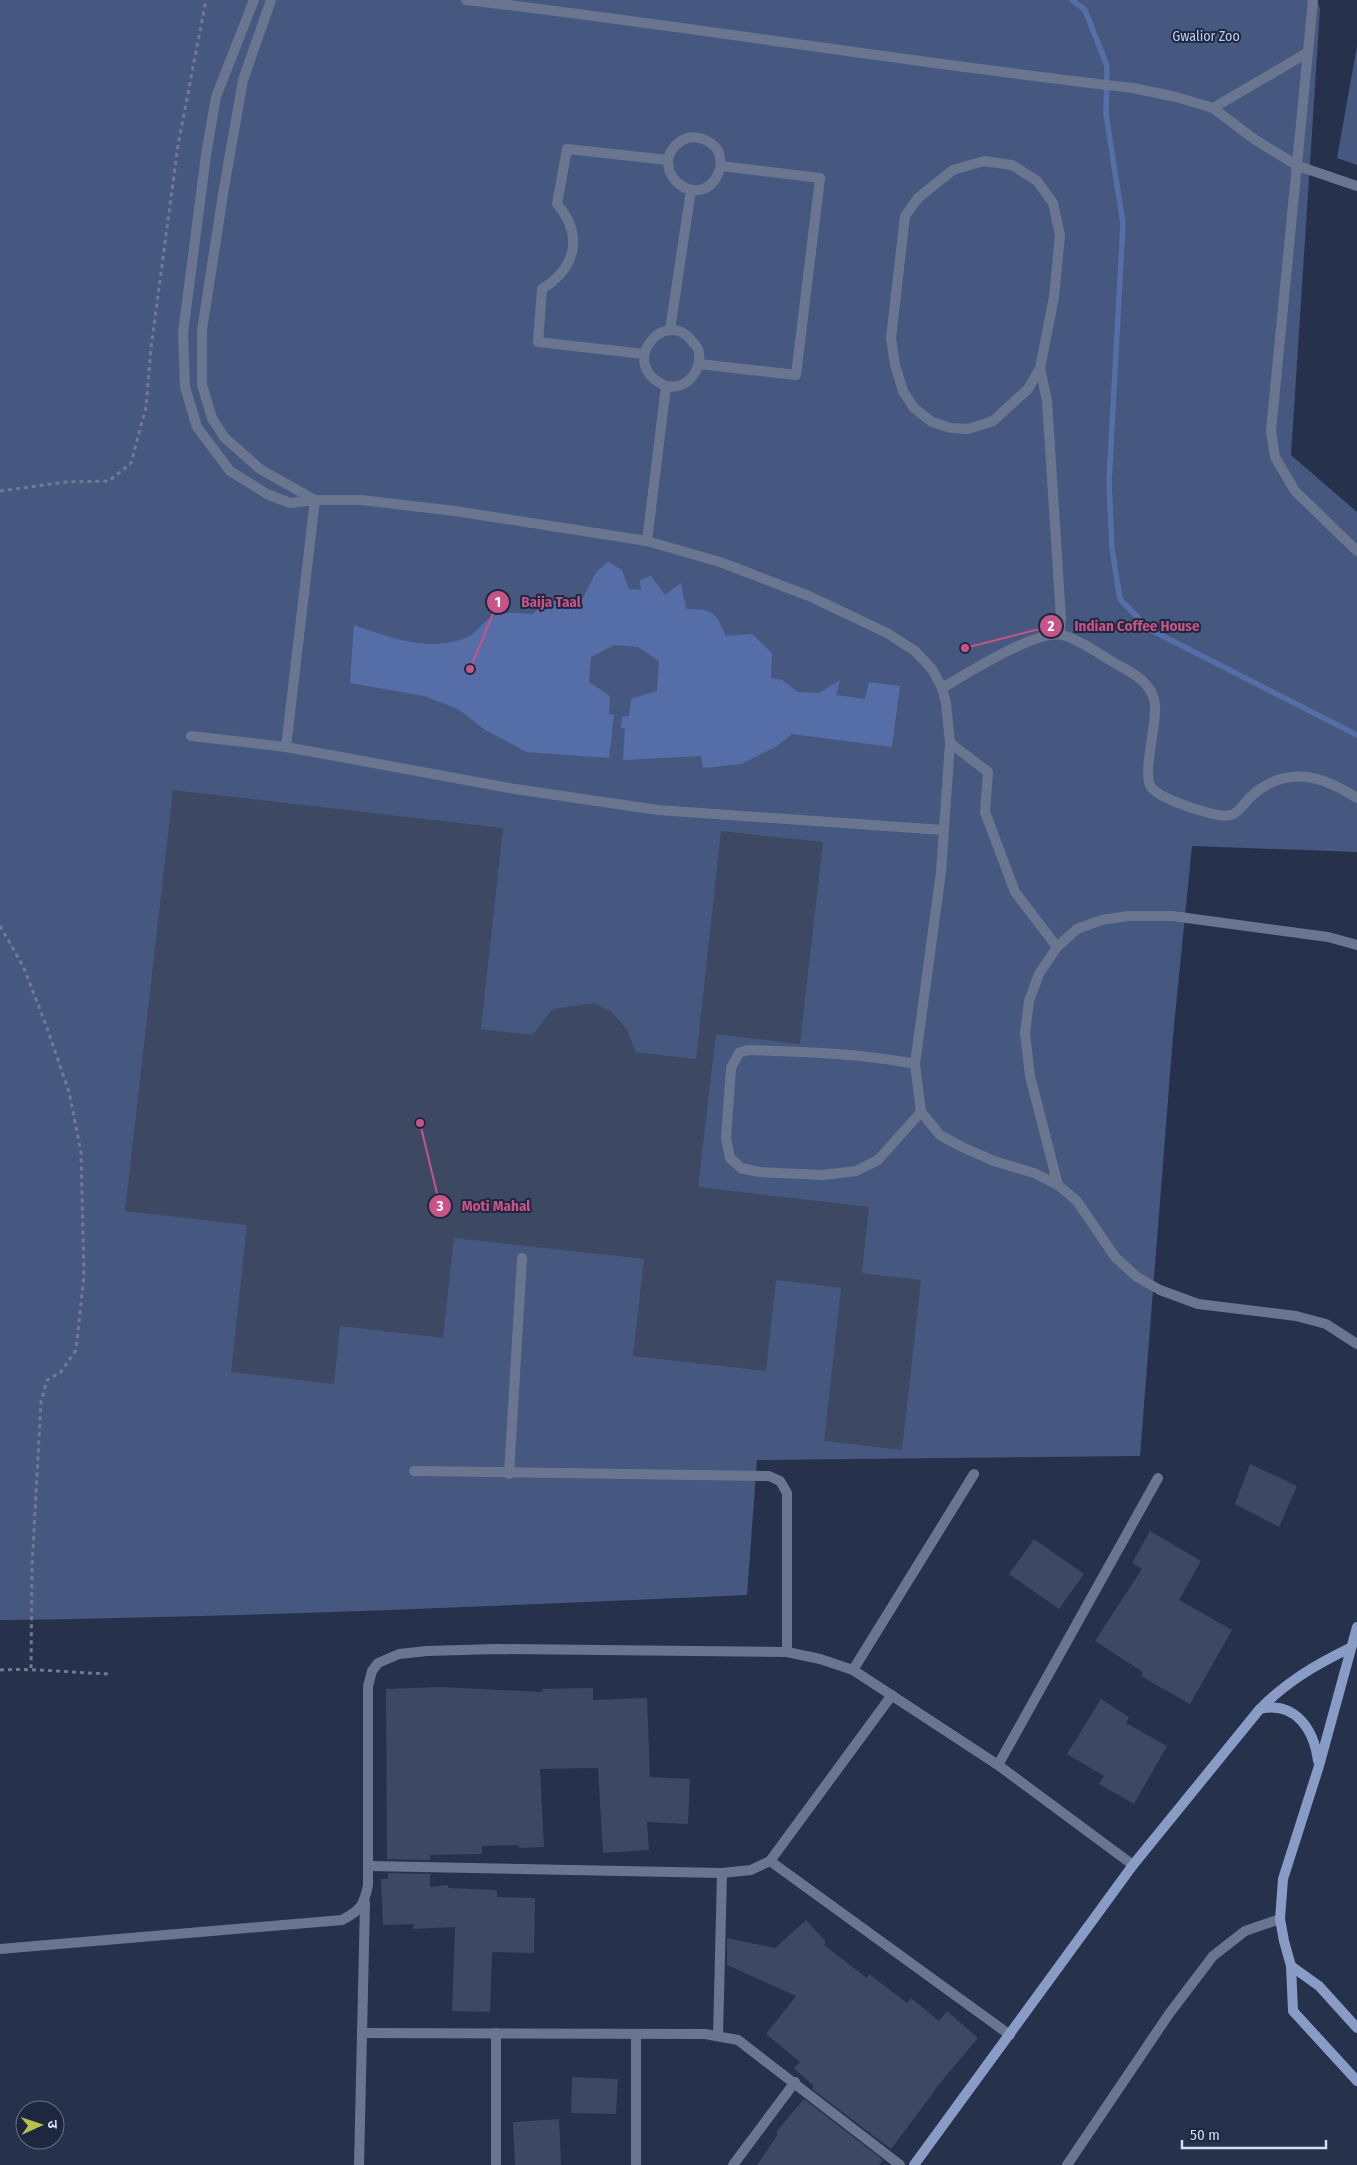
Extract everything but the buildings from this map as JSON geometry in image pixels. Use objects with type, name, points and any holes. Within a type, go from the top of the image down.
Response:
[{"type":"main road","points":[[1357,1627],[1319,1766],[1283,1879],[1280,1919],[1291,1966],[1293,2012],[1357,2081]]},
{"type":"main road","points":[[914,2165],[1133,1865],[1259,1710],[1278,1690],[1315,1666],[1350,1648]]},
{"type":"main road","points":[[1259,1710],[1271,1707],[1288,1710],[1307,1726],[1317,1752],[1319,1766]]},
{"type":"main road","points":[[1291,1966],[1318,1986],[1357,2028]]},
{"type":"street","points":[[254,0],[216,97],[206,155],[183,333],[185,387],[197,427],[230,471],[267,494],[290,503],[315,500],[361,500],[455,511],[647,541],[720,562],[809,596],[888,632],[915,651],[932,669],[942,688],[946,703],[950,744],[940,872],[915,1064],[921,1112],[940,1135],[962,1147],[994,1161],[1034,1173],[1058,1185],[1077,1201],[1115,1257],[1137,1277],[1160,1290],[1198,1304],[1296,1316],[1326,1324],[1357,1344]]},
{"type":"street","points":[[271,0],[243,80],[202,330],[202,385],[212,418],[224,437],[260,469],[315,500]]},
{"type":"street","points":[[466,0],[608,16],[1133,88],[1176,97],[1213,108],[1254,138],[1298,166],[1357,186]]},
{"type":"street","points":[[1313,0],[1271,431],[1275,457],[1295,491],[1357,551]]},
{"type":"street","points":[[1213,108],[1307,53]]},
{"type":"street","points":[[695,137],[708,141],[718,151],[721,166],[718,178],[708,188],[691,190],[677,184],[670,175],[668,160],[674,147],[683,140],[695,137]]},
{"type":"street","points":[[644,354],[538,342],[542,289],[564,271],[572,252],[573,238],[570,224],[565,213],[557,204],[567,150],[668,160]]},
{"type":"street","points":[[1040,368],[1028,389],[993,421],[968,429],[951,428],[932,422],[914,408],[903,391],[895,365],[890,338],[905,216],[918,198],[953,170],[984,161],[1012,165],[1037,181],[1053,203],[1060,235],[1054,297],[1040,368],[1047,401],[1061,618],[1065,636]]},
{"type":"street","points":[[699,364],[796,375],[820,178],[721,166]]},
{"type":"street","points":[[670,330],[691,190]]},
{"type":"street","points":[[670,330],[686,334],[698,349],[699,364],[692,378],[678,386],[666,386],[656,382],[645,368],[644,354],[649,341],[661,332],[670,330]]},
{"type":"street","points":[[647,541],[666,386]]},
{"type":"street","points":[[286,747],[315,500]]},
{"type":"street","points":[[942,688],[1024,643],[1042,636],[1065,636],[1105,657],[1145,682],[1152,692],[1155,703],[1155,722],[1148,778],[1151,787],[1161,796],[1210,813],[1226,816],[1242,809],[1255,793],[1272,782],[1301,776],[1322,779],[1357,798]]},
{"type":"street","points":[[191,736],[286,747],[515,789],[658,810],[943,830]]},
{"type":"street","points":[[950,744],[988,772],[985,812],[1015,892],[1057,947]]},
{"type":"street","points":[[1058,1185],[1030,1076],[1025,1033],[1029,1001],[1039,974],[1057,947],[1077,929],[1102,920],[1128,916],[1172,916],[1328,937],[1357,945]]},
{"type":"street","points":[[915,1064],[880,1057],[811,1052],[748,1050],[739,1053],[731,1068],[726,1138],[730,1158],[741,1168],[759,1172],[823,1176],[856,1171],[878,1160],[921,1112]]},
{"type":"street","points":[[509,1474],[522,1258]]},
{"type":"street","points":[[414,1471],[509,1474],[769,1476],[780,1481],[787,1493],[786,1652]]},
{"type":"street","points":[[854,1670],[974,1474]]},
{"type":"street","points":[[998,1765],[1158,1478]]},
{"type":"street","points":[[359,2165],[365,1903],[369,1866],[368,1686],[372,1671],[378,1663],[399,1654],[496,1649],[786,1652],[820,1659],[854,1670],[892,1695],[998,1765],[1133,1865]]},
{"type":"street","points":[[369,1866],[722,1873],[751,1870],[770,1861],[892,1695]]},
{"type":"street","points":[[770,1861],[1010,2035]]},
{"type":"street","points":[[718,2036],[722,1873]]},
{"type":"street","points":[[0,1949],[342,1920],[365,1903]]},
{"type":"street","points":[[1066,2165],[1169,2014],[1213,1956],[1244,1931],[1280,1919]]},
{"type":"street","points":[[362,2033],[705,2034],[738,2040],[795,2082],[900,2165]]},
{"type":"street","points":[[496,2033],[496,2165]]},
{"type":"street","points":[[636,2034],[636,2165]]},
{"type":"street","points":[[733,2165],[795,2082]]},
{"type":"path","points":[[0,491],[66,482],[108,481],[130,463],[146,407],[151,348],[178,145],[206,0]]},
{"type":"path","points":[[0,926],[23,966],[46,1025],[69,1092],[82,1152],[84,1276],[76,1350],[60,1373],[46,1380],[41,1402],[32,1566],[31,1668]]},
{"type":"path","points":[[0,1670],[31,1668],[72,1673],[112,1674]]},
{"type":"green space","name":"Gwalior Zoo","points":[[0,0],[1317,0],[1320,9],[1291,455],[1357,512],[1357,852],[1192,846],[1173,1036],[1140,1456],[757,1460],[747,1595],[280,1614],[0,1620]]},
{"type":"green space","points":[[1357,46],[1357,165],[1337,158]]},
{"type":"shaded area","points":[[608,562],[622,570],[629,589],[641,590],[640,580],[651,576],[665,595],[681,583],[686,609],[708,611],[716,617],[726,636],[752,634],[772,653],[771,678],[782,680],[798,692],[819,693],[840,680],[836,695],[865,699],[869,682],[900,686],[892,747],[792,734],[777,746],[741,764],[703,768],[701,756],[623,760],[625,728],[621,728],[622,717],[629,716],[631,699],[657,691],[659,661],[638,647],[614,645],[591,657],[589,682],[610,696],[609,714],[614,715],[609,758],[527,752],[485,730],[458,709],[424,696],[350,683],[354,625],[382,635],[411,642],[439,644],[454,642],[470,636],[490,618],[502,613],[533,614],[545,600],[581,602],[596,572]]},
{"type":"waterway","points":[[1072,0],[1085,10],[1107,66],[1106,114],[1123,224],[1109,482],[1112,549],[1120,599],[1149,629],[1357,735]]},
{"type":"place","name":"Indian Coffee House","points":[[965,648]]},
{"type":"place","name":"Baija Taal","points":[[470,669]]},
{"type":"place","name":"Moti Mahal","points":[[420,1123]]}]
